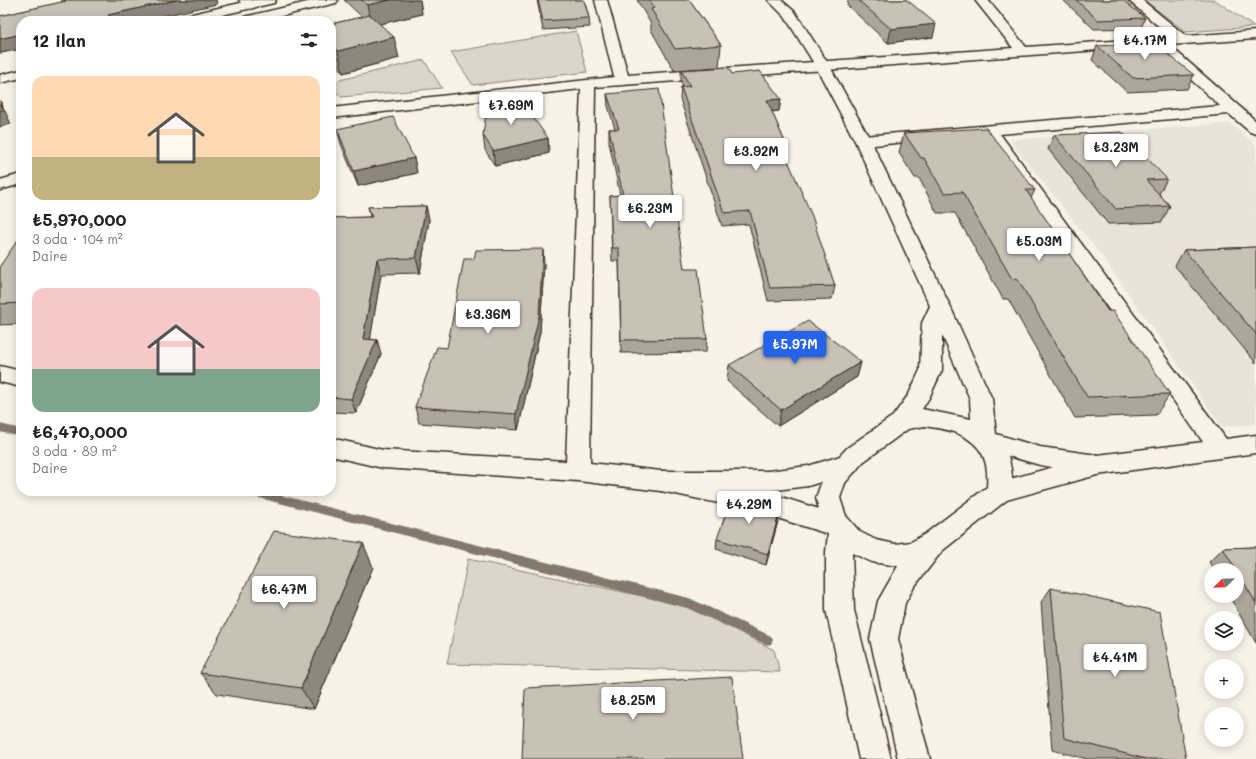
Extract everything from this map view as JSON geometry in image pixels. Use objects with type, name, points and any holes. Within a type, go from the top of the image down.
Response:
[{"type":"street","points":[[197,16],[247,2],[270,0]]},
{"type":"street","points":[[279,16],[332,0]]},
{"type":"street","points":[[601,0],[622,80]]},
{"type":"street","points":[[774,0],[790,15],[822,65],[863,141],[940,306],[981,399],[985,440]]},
{"type":"street","points":[[982,0],[1023,52]]},
{"type":"street","points":[[1134,0],[1184,41]]},
{"type":"street","points":[[336,113],[622,80],[1256,35]]},
{"type":"street","points":[[1157,42],[1256,128]]},
{"type":"street","points":[[0,79],[16,75]]},
{"type":"street","points":[[578,471],[588,84]]},
{"type":"street","points":[[863,141],[1233,109]]},
{"type":"street","points":[[990,131],[1220,448]]},
{"type":"street","points":[[0,185],[16,180]]},
{"type":"street","points":[[940,306],[932,323],[931,370],[918,398],[901,422],[855,455],[834,479],[828,498],[835,521],[851,540],[872,551],[895,555],[915,553],[934,542],[999,492],[1098,465],[1256,444]]},
{"type":"street","points":[[0,374],[16,378]]},
{"type":"street","points":[[901,422],[925,417],[966,426],[985,440],[997,457],[1000,476],[999,492]]},
{"type":"street","points":[[985,440],[1040,456],[1098,465]]},
{"type":"street","points":[[336,448],[382,459],[578,471],[702,487],[810,516],[841,528]]},
{"type":"street","points":[[661,481],[768,481],[808,476],[847,464]]},
{"type":"street","points":[[841,528],[839,552],[840,610],[875,759]]},
{"type":"street","points":[[914,759],[884,639],[892,601],[904,579],[934,542]]},
{"type":"shaded area","points":[[1144,0],[1215,0],[1254,27],[1186,32]]},
{"type":"shaded area","points":[[576,31],[587,72],[473,85],[451,52]]},
{"type":"shaded area","points":[[424,60],[442,88],[341,97],[336,92],[336,81]]},
{"type":"shaded area","points":[[1230,123],[1256,145],[1256,424],[1222,427],[1101,255],[1009,140]]},
{"type":"shaded area","points":[[468,559],[689,606],[774,650],[780,672],[447,664]]},
{"type":"building","points":[[65,0],[176,0],[108,15],[109,16],[16,16],[16,35],[0,39],[0,16],[66,1]]},
{"type":"building","points":[[361,0],[390,0],[367,5]]},
{"type":"building","points":[[538,0],[584,0],[589,18],[543,21]]},
{"type":"building","points":[[649,0],[689,0],[721,45],[675,49],[651,9],[654,8]]},
{"type":"building","points":[[858,0],[907,0],[936,24],[891,29]]},
{"type":"building","points":[[1076,0],[1123,0],[1145,18],[1098,20]]},
{"type":"building","points":[[370,15],[394,37],[338,51],[336,49],[336,23]]},
{"type":"building","points":[[1154,43],[1194,75],[1133,78],[1097,46]]},
{"type":"building","points":[[728,67],[732,74],[760,71],[781,99],[767,100],[787,147],[782,147],[812,216],[835,286],[770,288],[750,211],[724,213],[681,87],[690,86],[681,70]]},
{"type":"building","points":[[659,89],[684,269],[698,269],[707,339],[621,340],[619,248],[612,248],[610,196],[623,195],[609,129],[619,129],[607,94]]},
{"type":"building","points":[[520,100],[548,138],[493,151],[483,135],[487,107]]},
{"type":"building","points":[[0,104],[3,110],[0,111]]},
{"type":"building","points":[[393,117],[414,158],[354,171],[337,129]]},
{"type":"building","points":[[986,128],[1035,190],[1026,190],[1108,311],[1113,311],[1170,394],[1087,397],[1017,278],[1012,279],[962,192],[944,193],[924,158],[921,158],[904,133]]},
{"type":"building","points":[[1122,132],[1167,179],[1146,180],[1170,206],[1116,209],[1054,135]]},
{"type":"building","points":[[426,206],[416,258],[377,259],[363,339],[377,340],[351,399],[336,398],[336,218],[372,217],[368,207]]},
{"type":"building","points":[[16,242],[16,303],[0,304],[0,266]]},
{"type":"building","points":[[1256,247],[1256,334],[1184,250]]},
{"type":"building","points":[[543,249],[539,316],[516,414],[415,407],[437,347],[447,348],[464,259],[474,259],[476,250]]},
{"type":"building","points":[[808,321],[861,362],[781,410],[729,365]]},
{"type":"building","points":[[732,496],[780,510],[768,554],[717,539]]},
{"type":"building","points":[[274,531],[363,543],[301,688],[200,673]]},
{"type":"building","points":[[1256,547],[1256,603],[1244,583],[1244,563],[1232,563],[1223,548]]},
{"type":"building","points":[[1051,588],[1160,612],[1186,759],[1146,759],[1064,738]]},
{"type":"building","points":[[732,677],[743,759],[522,759],[525,688]]},
{"type":"waterway","points":[[0,428],[16,432]]},
{"type":"waterway","points":[[268,496],[689,603],[767,640]]}]
